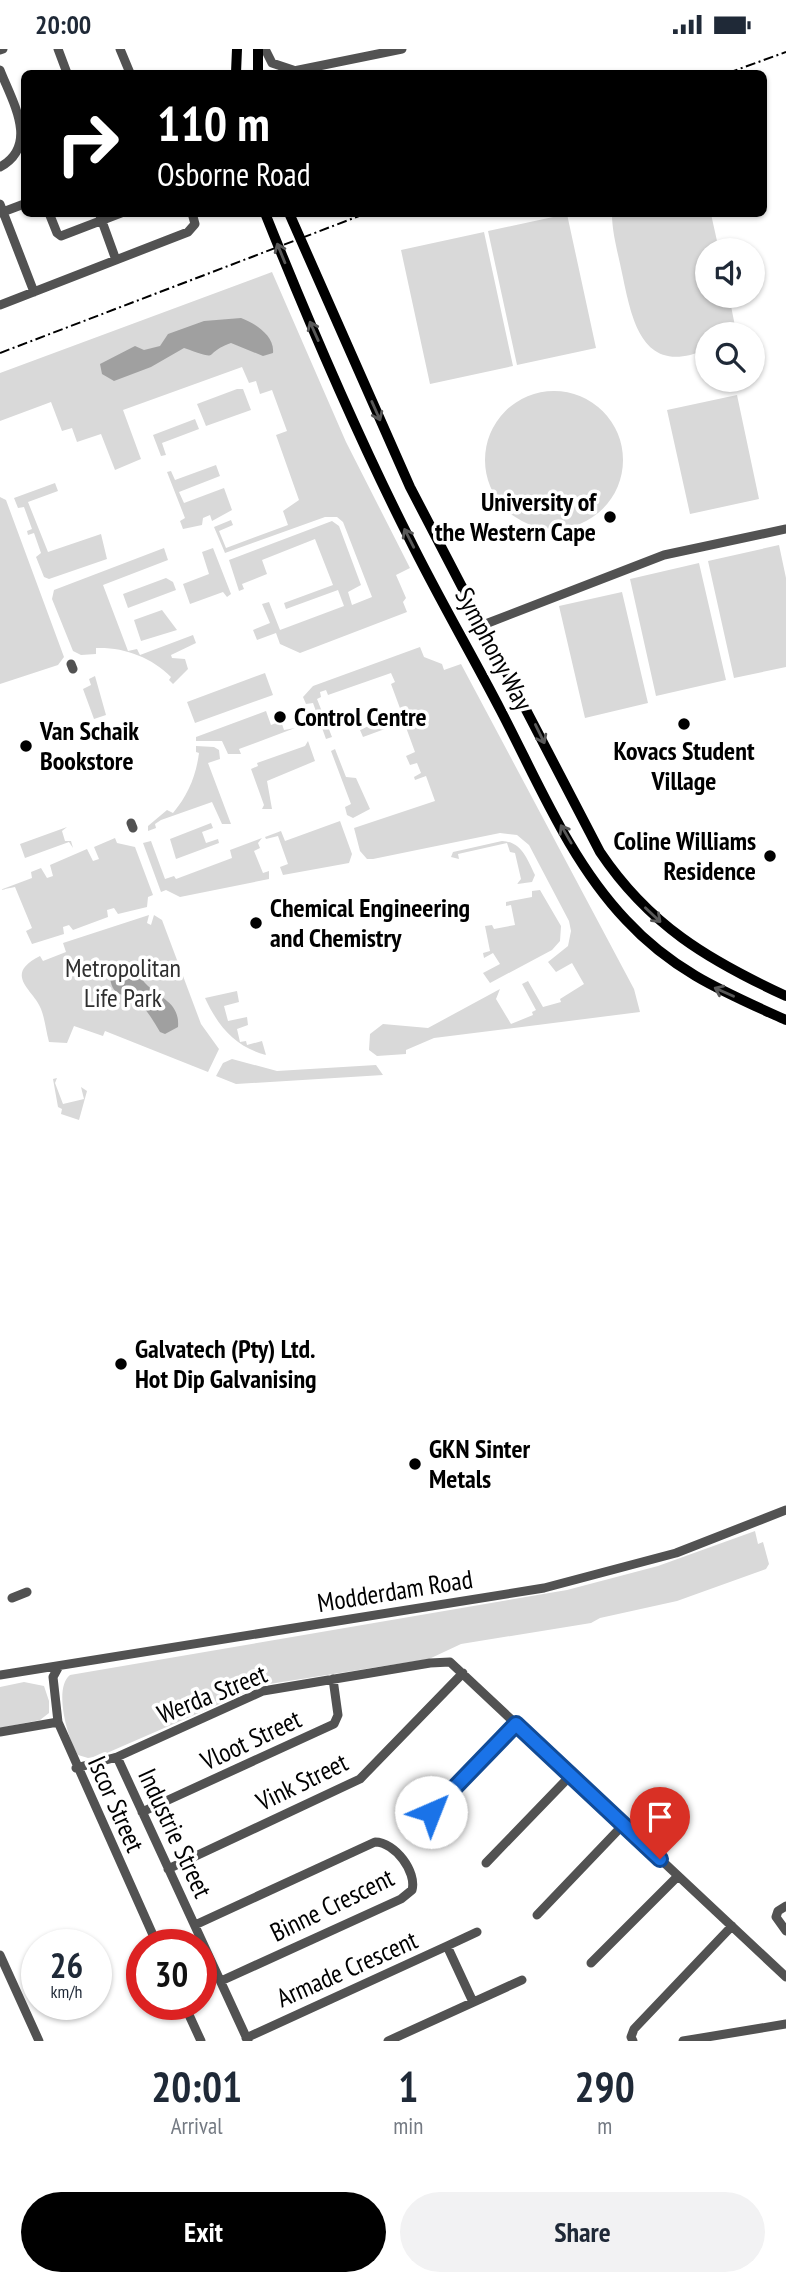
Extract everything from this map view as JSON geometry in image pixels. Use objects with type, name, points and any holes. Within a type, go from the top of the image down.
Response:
[{"type":"main road","points":[[236,70],[237,49]]},
{"type":"main road","points":[[258,49],[258,70]]},
{"type":"main road","name":"Symphony Way","points":[[267,217],[296,292],[410,540],[551,807],[600,889],[624,919],[670,961],[700,981],[786,1020]]},
{"type":"main road","name":"Symphony Way","points":[[291,217],[416,498],[600,852],[638,901],[682,940],[727,968],[786,996]]},
{"type":"street","points":[[58,49],[66,70]]},
{"type":"street","points":[[120,49],[129,70]]},
{"type":"street","points":[[265,49],[272,63],[285,70]]},
{"type":"street","points":[[299,70],[402,49]]},
{"type":"street","points":[[0,70],[3,86],[21,131]]},
{"type":"street","points":[[0,167],[17,151],[21,137]]},
{"type":"street","points":[[21,205],[1,210],[34,292]]},
{"type":"street","points":[[51,217],[61,236],[100,217],[116,260]]},
{"type":"street","points":[[0,305],[191,231],[195,224],[193,217]]},
{"type":"street","points":[[488,623],[664,555],[786,529]]},
{"type":"street","name":"Modderdam Road","points":[[0,1675],[554,1586],[641,1564],[755,1524],[786,1510]]},
{"type":"street","points":[[12,1598],[27,1592]]},
{"type":"street","name":"Werda Street","points":[[76,1768],[117,1757],[263,1691],[450,1662],[463,1674]]},
{"type":"street","points":[[43,1669],[53,1677],[59,1666]]},
{"type":"street","points":[[463,1674],[786,1977]]},
{"type":"street","name":"Vink Street","points":[[169,1869],[360,1779],[463,1674]]},
{"type":"street","name":"Iscor Street","points":[[53,1677],[58,1722],[149,1929]]},
{"type":"street","name":"Vloot Street","points":[[142,1812],[334,1724],[338,1711],[333,1679]]},
{"type":"street","points":[[0,1732],[58,1722]]},
{"type":"street","points":[[431,1812],[516,1724]]},
{"type":"street","name":"Industrie Street","points":[[117,1757],[247,2039]]},
{"type":"street","points":[[486,1863],[570,1776]]},
{"type":"street","points":[[537,1915],[624,1825]]},
{"type":"street","name":"Binne Crescent","points":[[195,1925],[375,1842],[392,1847],[411,1872],[412,1890],[401,1899],[220,1981]]},
{"type":"street","points":[[591,1963],[678,1876]]},
{"type":"street","points":[[786,1906],[778,1911],[776,1917],[786,1931]]},
{"type":"street","points":[[633,2041],[631,2037],[634,2029],[732,1926]]},
{"type":"street","points":[[447,1946],[477,1932]]},
{"type":"street","name":"Armade Crescent","points":[[247,2039],[447,1946],[473,2001]]},
{"type":"street","points":[[0,1955],[39,2041]]},
{"type":"street","points":[[387,2041],[522,1980]]},
{"type":"street","points":[[191,2020],[201,2041]]},
{"type":"street","points":[[682,2041],[786,2024]]},
{"type":"green space","points":[[553,217],[568,217],[596,348],[517,365],[488,231]]},
{"type":"green space","points":[[612,217],[712,217],[716,238],[695,238],[695,308],[731,308],[734,322],[695,322],[695,353],[668,356],[654,350],[644,339],[630,309]]},
{"type":"green space","points":[[484,232],[513,366],[430,384],[401,250]]},
{"type":"green space","points":[[272,272],[346,442],[410,568],[396,575],[406,598],[403,602],[407,612],[300,653],[280,644],[276,633],[257,640],[253,630],[270,623],[262,604],[269,602],[280,630],[344,606],[338,590],[286,609],[284,603],[333,585],[315,539],[262,560],[267,574],[242,584],[244,589],[239,591],[229,560],[332,521],[339,526],[361,585],[348,592],[352,605],[372,597],[343,522],[337,517],[325,517],[225,553],[214,527],[231,520],[233,525],[219,531],[226,548],[288,525],[283,511],[299,500],[276,435],[287,431],[272,390],[260,394],[256,381],[249,383],[242,367],[123,410],[141,459],[115,470],[101,434],[77,442],[72,428],[62,431],[51,402],[0,421],[0,373]]},
{"type":"green space","points":[[243,389],[251,410],[206,426],[197,404]]},
{"type":"green space","points":[[554,391],[580,396],[603,411],[618,434],[623,460],[618,486],[603,509],[580,524],[554,529],[528,524],[505,509],[490,486],[485,460],[490,434],[505,411],[528,396]]},
{"type":"green space","points":[[737,395],[759,499],[690,514],[667,410]]},
{"type":"green space","points":[[195,419],[199,429],[162,443],[166,455],[161,456],[153,435]]},
{"type":"green space","points":[[216,465],[220,476],[179,492],[184,503],[224,488],[232,510],[212,521],[210,515],[203,518],[202,525],[183,529],[180,521],[185,518],[167,472],[171,471],[175,480]]},
{"type":"green space","points":[[55,483],[58,491],[28,502],[48,552],[101,534],[107,559],[49,579],[44,577],[36,557],[41,553],[34,533],[28,535],[27,531],[32,529],[24,507],[18,508],[14,498]]},
{"type":"green space","points":[[0,497],[6,500],[64,657],[58,665],[0,684]]},
{"type":"green space","points":[[779,545],[786,578],[786,667],[734,678],[708,561]]},
{"type":"green space","points":[[164,548],[168,560],[103,585],[128,651],[137,649],[140,655],[193,635],[196,643],[171,655],[172,658],[185,659],[188,669],[173,684],[169,680],[171,677],[155,664],[127,651],[96,648],[96,654],[81,655],[73,651],[52,599],[54,590]]},
{"type":"green space","points":[[213,548],[231,594],[227,597],[223,592],[190,604],[183,584],[209,574],[202,552]]},
{"type":"green space","points":[[699,563],[726,680],[656,696],[630,579]]},
{"type":"green space","points":[[166,578],[173,582],[176,590],[128,608],[123,594]]},
{"type":"green space","points":[[622,592],[648,703],[585,718],[559,606]]},
{"type":"green space","points":[[162,610],[177,630],[141,641],[134,620]]},
{"type":"green space","points":[[420,647],[424,657],[442,664],[444,670],[461,664],[634,989],[640,1012],[434,1038],[406,1050],[406,1054],[377,1056],[369,1050],[370,1034],[383,1024],[428,1028],[500,989],[496,999],[511,1024],[533,1015],[532,1012],[536,1010],[522,984],[528,981],[543,1007],[561,1002],[560,999],[584,984],[572,963],[556,972],[548,962],[568,946],[571,931],[569,921],[529,845],[517,835],[500,833],[373,859],[367,859],[360,851],[354,828],[435,801],[426,776],[415,780],[414,777],[421,773],[417,763],[410,765],[406,756],[415,752],[404,722],[363,737],[360,730],[401,711],[391,684],[395,682],[391,673],[328,695],[326,690],[320,692],[321,697],[317,699],[332,737],[326,739],[313,703],[306,704],[303,697],[313,686]]},
{"type":"green space","points":[[265,673],[273,695],[195,723],[187,702]]},
{"type":"green space","points":[[95,676],[106,715],[94,719],[83,689],[91,685],[89,679]]},
{"type":"green space","points":[[266,711],[271,725],[281,721],[284,730],[295,728],[239,749],[241,754],[228,754],[222,741],[196,741],[196,737]]},
{"type":"green space","points":[[308,741],[315,761],[267,781],[272,809],[262,809],[264,805],[251,769],[258,766],[257,763],[305,746]]},
{"type":"green space","points":[[196,746],[219,750],[220,759],[208,763],[231,824],[222,824],[212,802],[161,820],[155,824],[156,828],[148,831],[148,826],[167,810],[173,813],[187,792],[198,761]]},
{"type":"green space","points":[[335,749],[346,777],[356,778],[370,809],[353,818],[347,815],[345,807],[351,804],[331,751]]},
{"type":"green space","points":[[340,821],[352,854],[349,863],[283,875],[280,867],[288,864],[278,836],[265,837],[281,831],[285,841]]},
{"type":"green space","points":[[211,823],[213,828],[202,832],[206,843],[218,839],[219,843],[176,859],[170,839]]},
{"type":"green space","points":[[67,827],[62,831],[65,841],[71,841],[73,848],[69,842],[25,858],[20,844]]},
{"type":"green space","points":[[115,838],[117,843],[135,847],[153,895],[148,897],[147,907],[118,914],[114,908],[107,910],[108,917],[73,930],[69,925],[63,927],[64,934],[32,944],[26,931],[32,928],[15,887],[0,890],[32,878],[31,872],[41,868],[47,878],[53,876],[50,865],[87,849],[93,861],[99,859],[94,847]]},
{"type":"green space","points":[[262,838],[258,843],[260,848],[254,851],[263,873],[269,871],[269,879],[180,897],[166,890],[161,892],[143,843],[151,841],[165,879],[174,876],[176,879],[232,858],[230,850]]},
{"type":"green space","points":[[502,841],[514,844],[523,852],[535,875],[532,882],[517,884],[521,879],[515,853],[510,852],[507,843],[458,854],[459,859],[451,857],[453,852]]},
{"type":"green space","points":[[540,890],[561,926],[560,941],[552,950],[490,983],[483,973],[500,964],[493,953],[484,958],[483,953],[490,951],[485,926],[492,925],[494,929],[515,925],[511,905],[506,906],[506,902],[532,897],[532,891]]},
{"type":"green space","name":"Metropolitan Life Park","points":[[149,915],[147,923],[151,925],[154,915],[162,920],[201,1024],[219,1049],[208,1072],[105,1031],[103,1036],[74,1026],[67,1043],[49,1042],[41,1009],[24,983],[23,970],[29,963],[40,956],[43,961],[66,952],[63,943]]},
{"type":"green space","points":[[237,991],[239,1002],[224,1006],[228,1021],[247,1017],[248,1025],[237,1029],[240,1042],[246,1041],[247,1045],[262,1041],[266,1055],[245,1047],[229,1034],[205,998]]},
{"type":"green space","points":[[232,1059],[277,1071],[376,1065],[383,1075],[236,1084],[216,1076],[223,1063]]},
{"type":"green space","points":[[57,1078],[55,1083],[63,1104],[84,1099],[81,1087],[87,1091],[79,1120],[61,1114],[53,1079]]},
{"type":"green space","points":[[755,1531],[758,1544],[763,1542],[769,1564],[766,1569],[677,1601],[600,1618],[591,1623],[461,1644],[429,1659],[263,1685],[100,1756],[88,1758],[78,1755],[70,1738],[62,1702],[65,1682],[70,1675],[567,1590],[658,1566]]},
{"type":"green space","points":[[24,1682],[44,1686],[49,1701],[49,1713],[40,1720],[0,1728],[0,1687]]},
{"type":"shaded area","points":[[241,318],[258,327],[267,336],[271,341],[273,353],[263,356],[231,343],[211,355],[184,348],[151,367],[114,381],[102,374],[100,364],[135,346],[144,350],[160,346],[168,334],[204,321]]},
{"type":"shaded area","points":[[131,966],[145,983],[172,1006],[178,1019],[178,1027],[165,1034],[160,1032],[139,1003],[114,989],[110,978],[118,968]]},
{"type":"railway","points":[[736,70],[786,52]]},
{"type":"railway","points":[[0,353],[357,217]]},
{"type":"place","name":"University of the Western Cape","points":[[610,517]]},
{"type":"place","name":"Control Centre","points":[[280,717]]},
{"type":"place","name":"Kovacs Student Village","points":[[684,724]]},
{"type":"place","name":"Van Schaik Bookstore","points":[[26,746]]},
{"type":"place","name":"Coline Williams Residence","points":[[770,856]]},
{"type":"place","name":"Chemical Engineering and Chemistry","points":[[256,923]]},
{"type":"place","name":"Galvatech (Pty) Ltd. Hot Dip Galvanising","points":[[121,1364]]},
{"type":"place","name":"GKN Sinter Metals","points":[[415,1464]]},
{"type":"route","points":[[431,1812],[516,1724],[660,1859]]}]
